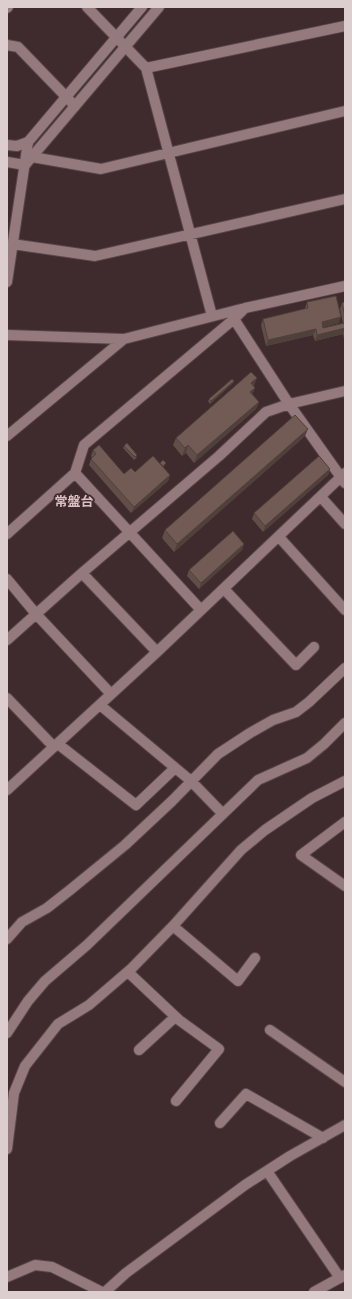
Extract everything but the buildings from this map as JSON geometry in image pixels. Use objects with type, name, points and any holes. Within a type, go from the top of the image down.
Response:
[{"type":"street","points":[[87,7],[146,68],[212,316]]},
{"type":"street","points":[[7,145],[17,146],[28,142],[142,7]]},
{"type":"street","points":[[25,165],[159,7]]},
{"type":"street","points":[[146,68],[345,26]]},
{"type":"street","points":[[7,45],[18,47],[75,106]]},
{"type":"street","points":[[32,157],[101,169],[345,111]]},
{"type":"street","points":[[7,282],[28,142]]},
{"type":"street","points":[[7,162],[25,165]]},
{"type":"street","points":[[12,244],[96,256],[345,199]]},
{"type":"street","points":[[7,334],[124,339],[245,308],[345,286]]},
{"type":"street","points":[[7,534],[75,473],[84,445],[234,319],[245,308]]},
{"type":"street","points":[[7,790],[343,478],[289,404],[234,319]]},
{"type":"street","points":[[7,436],[124,339]]},
{"type":"street","points":[[7,640],[82,573],[219,456],[266,412],[289,404],[345,391]]},
{"type":"street","points":[[75,473],[201,610]]},
{"type":"street","points":[[321,497],[345,524]]},
{"type":"street","points":[[279,537],[345,610]]},
{"type":"street","points":[[82,573],[157,652]]},
{"type":"street","points":[[7,578],[36,614],[111,694]]},
{"type":"street","points":[[224,589],[296,665],[314,647]]},
{"type":"street","points":[[7,939],[22,922],[47,908],[125,844],[218,754],[273,720],[296,712],[309,702],[345,668]]},
{"type":"street","points":[[7,698],[56,746],[136,805],[175,768]]},
{"type":"street","points":[[100,705],[191,781],[223,814]]},
{"type":"street","points":[[7,1033],[28,1001],[45,981],[87,945],[258,780],[307,758],[324,744],[345,723]]},
{"type":"street","points":[[7,1150],[10,1092],[25,1066],[58,1024],[89,1005],[128,972],[173,926],[241,850],[264,830],[312,798],[345,781]]},
{"type":"street","points":[[345,822],[301,856],[345,886]]},
{"type":"street","points":[[173,926],[238,981],[255,958]]},
{"type":"street","points":[[128,972],[175,1017],[219,1049],[176,1101]]},
{"type":"street","points":[[139,1050],[175,1017]]},
{"type":"street","points":[[270,1030],[345,1082]]},
{"type":"street","points":[[220,1123],[246,1094],[323,1138]]},
{"type":"street","points":[[7,1277],[36,1265],[52,1267],[104,1292],[131,1269],[266,1171],[345,1124]]},
{"type":"street","points":[[266,1171],[343,1276],[314,1292]]},
{"type":"district","name":"常盤台","points":[[74,501]]}]
